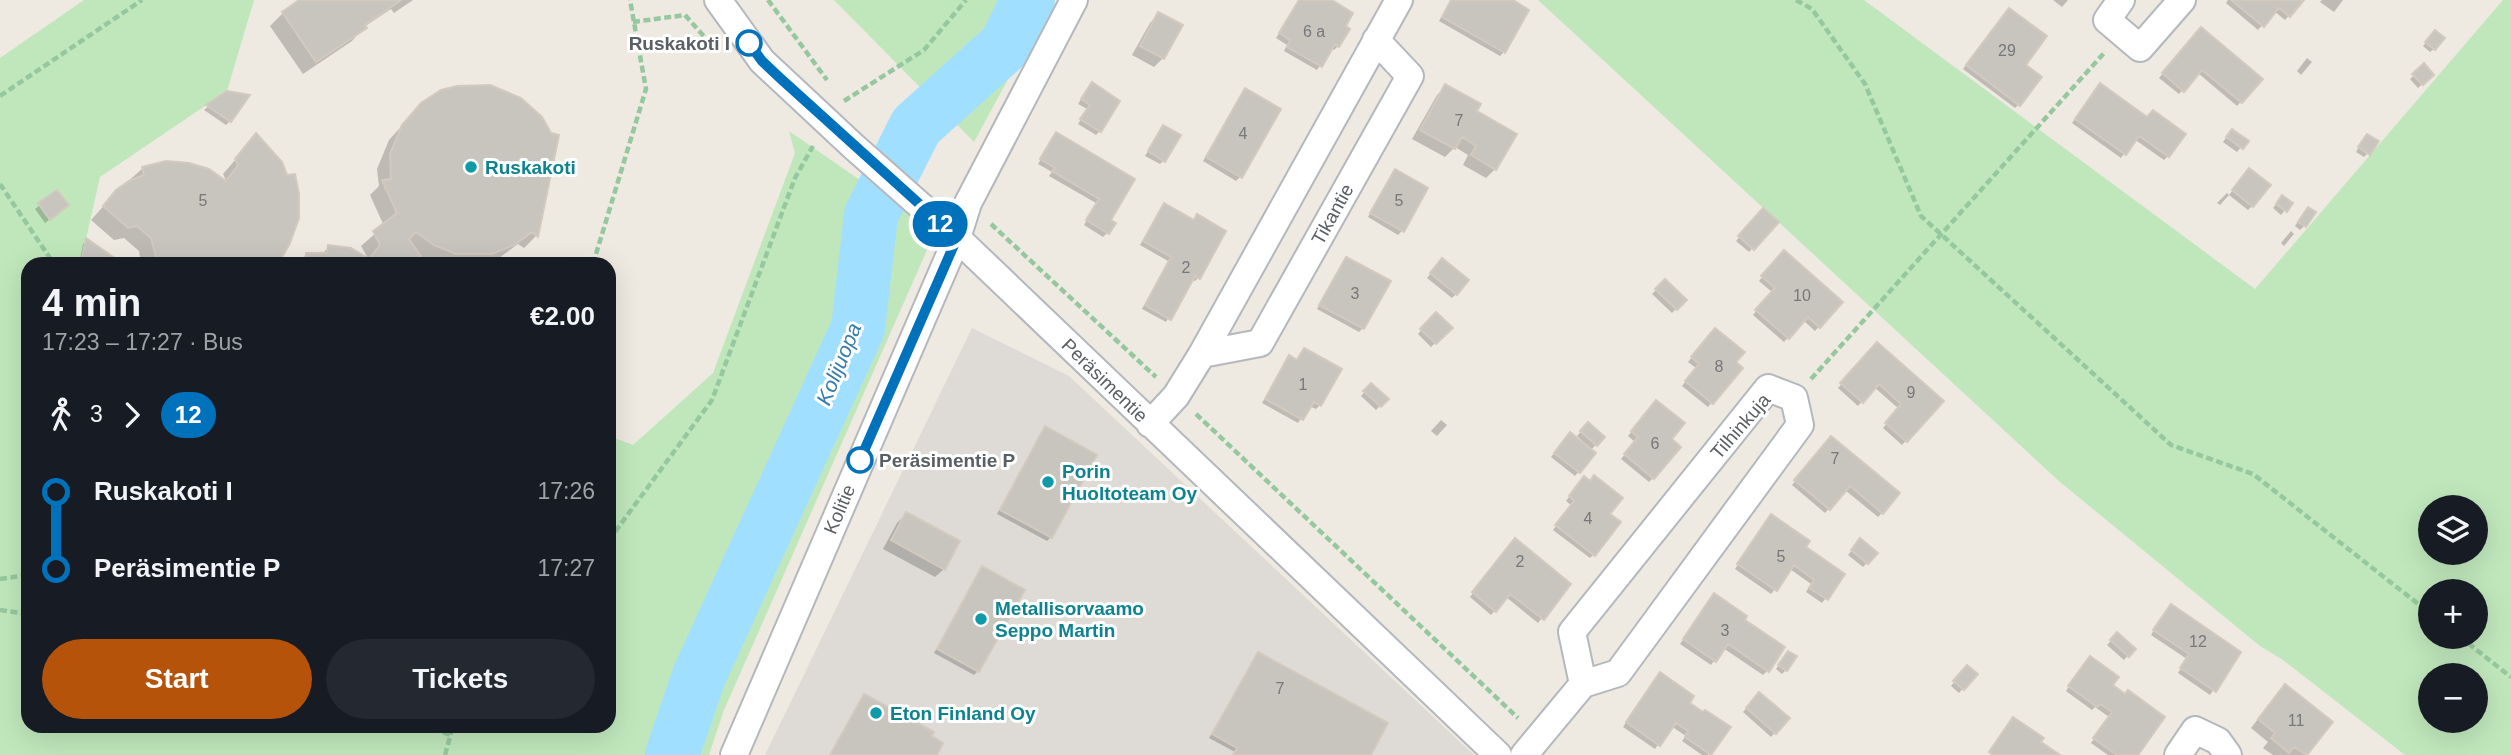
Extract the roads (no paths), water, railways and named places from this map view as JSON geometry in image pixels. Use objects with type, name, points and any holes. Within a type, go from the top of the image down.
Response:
[{"type":"street","name":"Peräsimentie","points":[[719,0],[762,61],[835,112],[853,146],[957,238],[1498,755]]},
{"type":"street","name":"Kolitie","points":[[734,755],[957,238],[968,203],[1074,0]]},
{"type":"street","points":[[1150,424],[1176,396],[1202,354],[1399,0]]},
{"type":"street","points":[[2121,0],[2107,20],[2140,48],[2182,0]]},
{"type":"street","name":"Tikantie","points":[[1202,354],[1260,344],[1410,76],[1376,40]]},
{"type":"street","name":"Tilhinkuja","points":[[1768,388],[1794,398],[1800,425],[1618,673],[1583,684],[1572,632],[1768,388]]},
{"type":"street","points":[[1532,747],[1583,684]]},
{"type":"street","points":[[2178,755],[2196,730],[2218,741],[2228,755]]},
{"type":"waterway","name":"Kolijuopa","points":[[672,755],[699,676],[858,328],[871,215],[916,126],[1006,45],[1028,0]]},
{"type":"place","name":"Ruskakoti I","points":[[749,43]]},
{"type":"place","name":"Ruskakoti","points":[[471,167]]},
{"type":"place","name":"Peräsimentie P","points":[[860,460]]},
{"type":"place","name":"Porin Huoltoteam Oy","points":[[1048,482]]},
{"type":"place","name":"Metallisorvaamo Seppo Martin","points":[[981,619]]},
{"type":"place","name":"Eton Finland Oy","points":[[876,713]]}]
